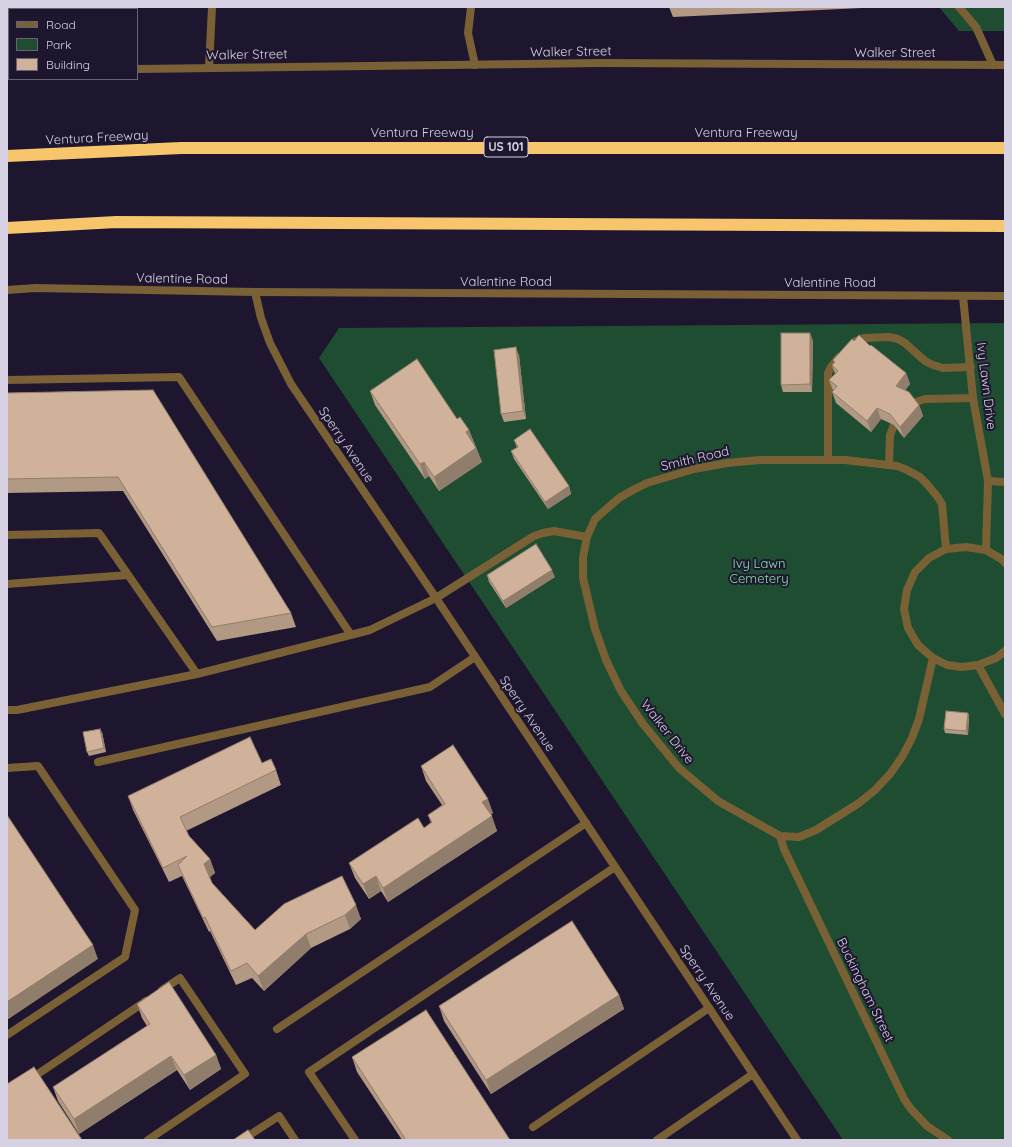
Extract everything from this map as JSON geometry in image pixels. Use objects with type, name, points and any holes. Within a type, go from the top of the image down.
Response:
[{"type":"highway","name":"Ventura Freeway","points":[[7,156],[181,148],[1005,148]]},
{"type":"highway","points":[[7,228],[116,222],[1005,226]]},
{"type":"street","points":[[209,68],[212,7]]},
{"type":"street","points":[[472,7],[468,34],[475,65]]},
{"type":"street","points":[[958,7],[976,27],[993,66]]},
{"type":"street","name":"Walker Street","points":[[138,69],[601,63],[1005,65]]},
{"type":"street","name":"Valentine Road","points":[[7,290],[36,288],[255,292],[1005,296]]},
{"type":"street","name":"Sperry Avenue","points":[[255,292],[261,318],[270,343],[291,384],[436,598],[797,1140]]},
{"type":"street","name":"Ivy Lawn Drive","points":[[963,296],[973,398],[988,481],[986,550]]},
{"type":"street","points":[[828,460],[828,373],[845,350],[854,342],[864,338],[889,337],[898,339],[925,361],[933,365],[943,368],[971,367]]},
{"type":"street","points":[[7,380],[179,377],[351,635]]},
{"type":"street","points":[[914,403],[925,399],[973,398]]},
{"type":"street","points":[[889,465],[890,435],[894,424]]},
{"type":"street","name":"Smith Road","points":[[587,537],[595,519],[619,498],[647,483],[662,478],[694,469],[727,463],[760,460],[845,460],[897,466],[916,475],[926,483],[942,504],[946,549]]},
{"type":"street","points":[[988,481],[1005,482]]},
{"type":"street","points":[[7,710],[17,710],[197,674],[370,630],[436,598],[529,538],[538,534],[554,532],[587,537]]},
{"type":"street","points":[[7,535],[99,533],[197,674]]},
{"type":"street","name":"Walker Drive","points":[[587,537],[584,547],[582,568],[593,622],[606,660],[622,691],[643,724],[679,768],[718,801],[780,836],[799,837],[816,830],[859,803],[875,790],[890,774],[902,757],[912,738],[919,719],[933,658]]},
{"type":"street","points":[[1005,563],[1003,560],[986,550],[966,547],[946,549],[929,558],[915,572],[907,590],[904,609],[908,628],[918,645],[933,658],[947,665],[962,667],[978,665],[996,658],[1005,651]]},
{"type":"street","points":[[7,584],[128,575]]},
{"type":"street","points":[[98,762],[430,687],[475,657]]},
{"type":"street","points":[[978,665],[1005,714]]},
{"type":"street","points":[[7,768],[38,766],[135,910],[125,957],[7,1035]]},
{"type":"street","points":[[277,1029],[586,823]]},
{"type":"street","name":"Buckingham Street","points":[[780,836],[784,849],[904,1099],[927,1126],[948,1140]]},
{"type":"street","points":[[356,1140],[309,1072],[615,867]]},
{"type":"street","points":[[20,1086],[180,978],[245,1074],[148,1140]]},
{"type":"street","points":[[533,1127],[709,1008]]},
{"type":"street","points":[[657,1140],[753,1074]]},
{"type":"street","points":[[242,1140],[279,1116],[294,1140]]},
{"type":"green space","points":[[939,7],[1005,7],[1005,31],[959,31]]},
{"type":"green space","name":"Ivy Lawn Cemetery","points":[[1005,323],[1005,1140],[843,1140],[319,358],[339,328]]},
{"type":"building","points":[[781,333],[810,333],[810,384],[781,385]]},
{"type":"building","points":[[859,335],[870,346],[871,345],[906,373],[896,386],[909,392],[919,405],[900,427],[890,414],[877,408],[867,421],[832,392],[837,386],[829,380],[838,371],[832,365],[835,362],[833,360],[852,339],[854,341]]},
{"type":"building","points":[[516,347],[523,411],[501,414],[494,350]]},
{"type":"building","points":[[417,359],[457,419],[460,417],[469,430],[466,432],[476,448],[434,477],[424,462],[420,464],[370,391]]},
{"type":"building","points":[[153,390],[291,613],[212,627],[118,477],[7,479],[7,393]]},
{"type":"building","points":[[530,429],[569,486],[545,502],[511,451],[518,447],[514,440]]},
{"type":"building","points":[[536,544],[552,570],[503,601],[487,575]]},
{"type":"building","points":[[946,711],[968,713],[966,731],[944,729]]},
{"type":"building","points":[[100,729],[104,748],[87,752],[83,732]]},
{"type":"building","points":[[250,737],[262,763],[271,759],[276,770],[180,817],[189,836],[210,859],[204,864],[212,883],[255,930],[284,904],[342,876],[356,905],[345,915],[306,934],[258,976],[247,963],[231,971],[205,917],[203,918],[178,865],[187,856],[163,868],[128,796]]},
{"type":"building","points":[[453,745],[488,799],[482,802],[492,816],[383,888],[376,876],[363,884],[349,863],[418,818],[424,828],[432,822],[428,815],[445,804],[421,766]]},
{"type":"building","points":[[7,815],[93,945],[7,1002]]},
{"type":"building","points":[[572,921],[619,995],[486,1080],[439,1006]]},
{"type":"building","points":[[169,982],[216,1055],[184,1075],[171,1056],[74,1119],[53,1087],[150,1024],[137,1004]]},
{"type":"building","points":[[426,1010],[510,1140],[406,1140],[352,1057]]},
{"type":"building","points":[[34,1067],[82,1140],[7,1140],[7,1084]]},
{"type":"building","points":[[248,1130],[255,1140],[233,1140]]}]
